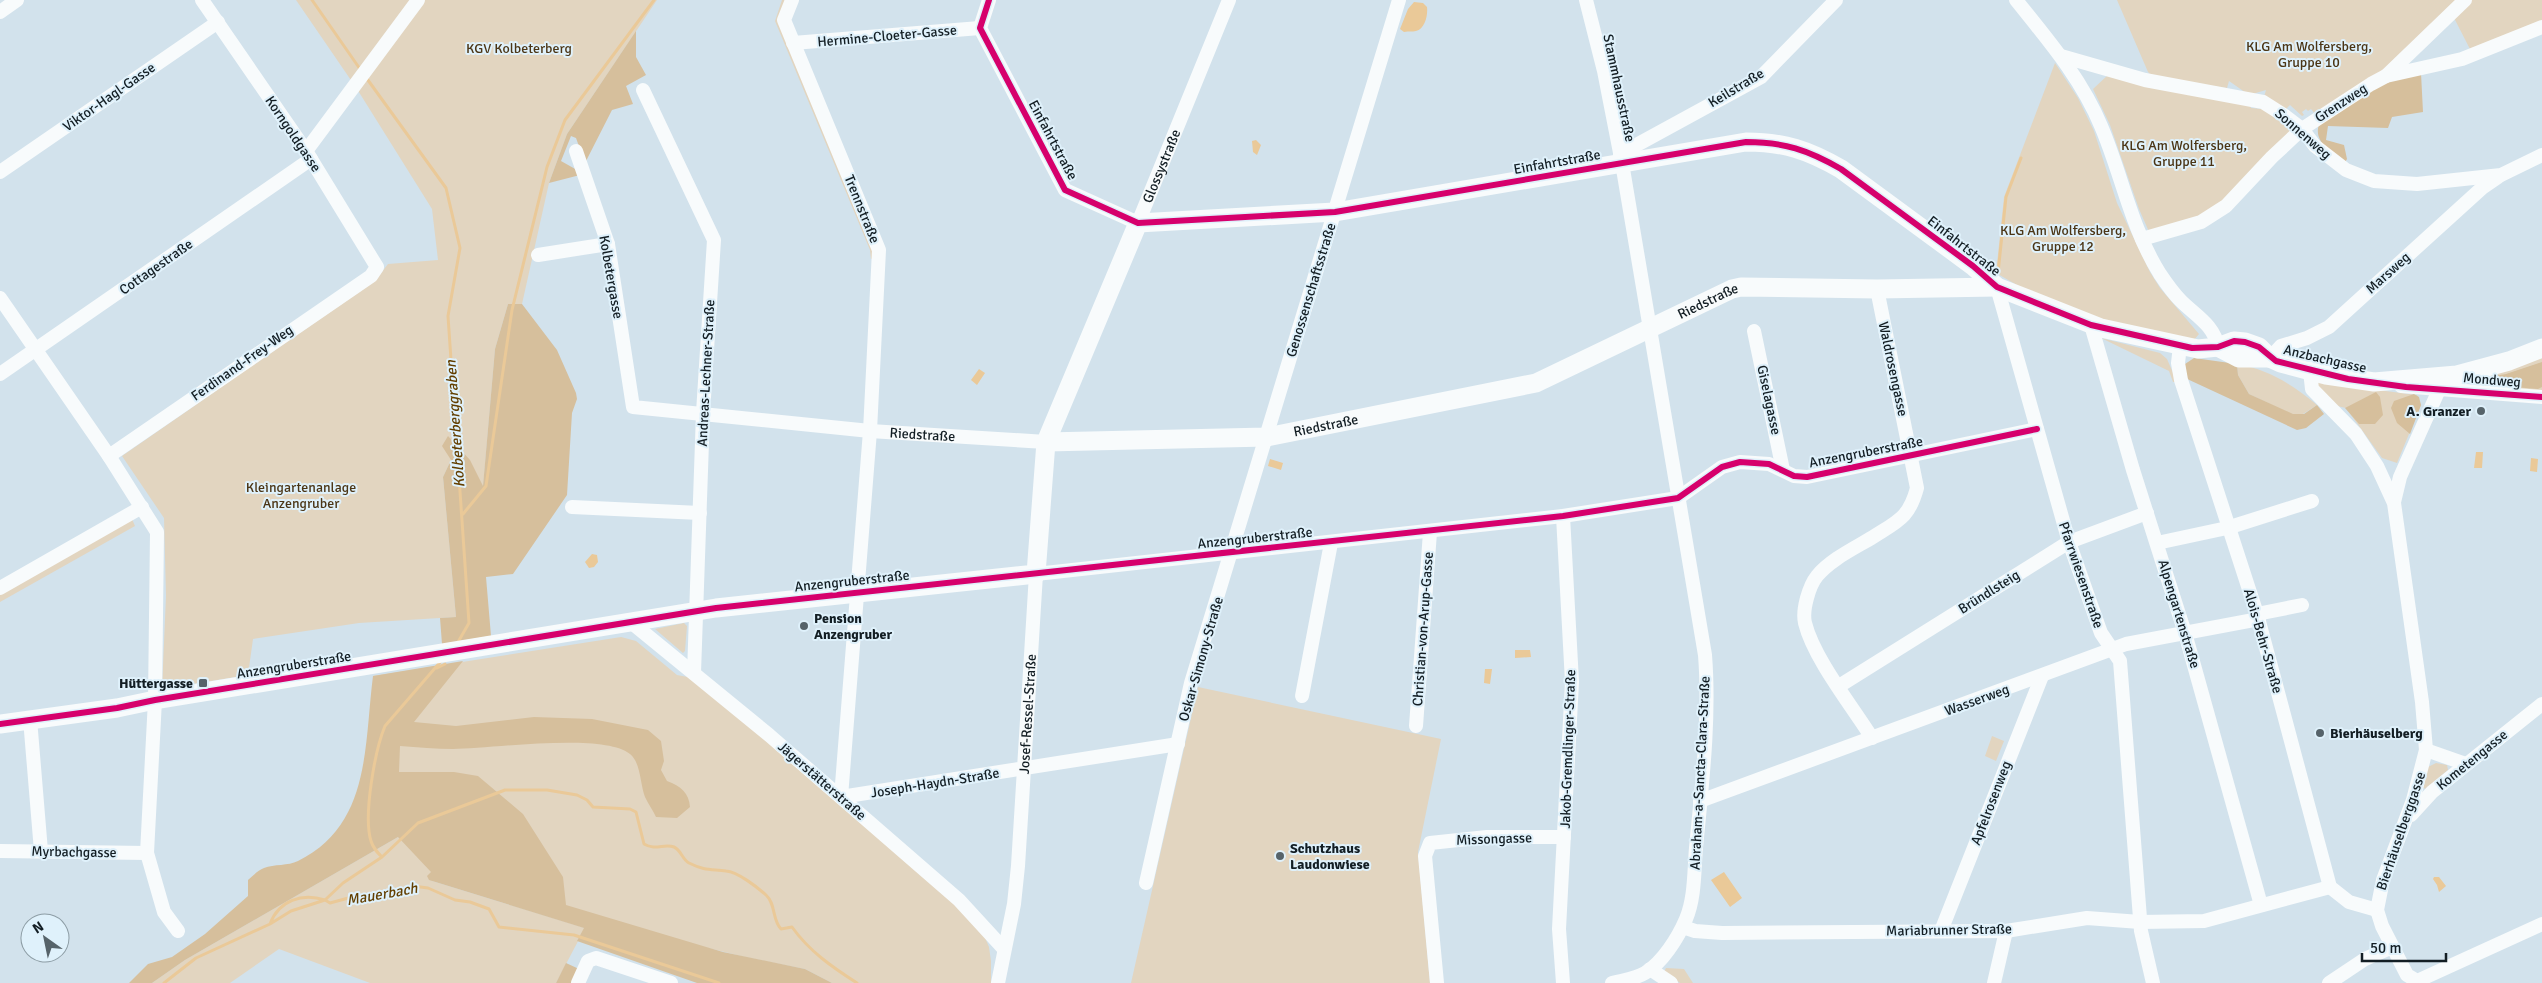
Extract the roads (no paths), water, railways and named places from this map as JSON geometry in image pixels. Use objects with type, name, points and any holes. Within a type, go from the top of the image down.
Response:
[{"type":"street","points":[[0,12],[17,0]]},
{"type":"street","name":"Korngoldgasse","points":[[202,0],[309,155],[377,267],[376,271]]},
{"type":"street","name":"Cottagestraße","points":[[0,374],[309,155],[358,80],[418,0]]},
{"type":"street","name":"Trennstraße","points":[[792,0],[784,20],[879,250],[870,431],[840,797]]},
{"type":"street","points":[[980,28],[989,0]]},
{"type":"street","name":"Glossystraße","points":[[1046,442],[1229,0]]},
{"type":"street","name":"Genossenschaftsstraße","points":[[1267,437],[1398,0]]},
{"type":"street","name":"Stammhausstraße","points":[[1586,0],[1604,71],[1621,159],[1649,329]]},
{"type":"street","name":"Keilstraße","points":[[1621,159],[1760,77],[1836,0]]},
{"type":"street","points":[[2016,0],[2061,56],[2084,91],[2101,126],[2124,195],[2142,240],[2167,284],[2180,300],[2209,326],[2215,336],[2218,347]]},
{"type":"street","points":[[2386,76],[2465,0]]},
{"type":"street","name":"Viktor-Hagl-Gasse","points":[[0,172],[218,22]]},
{"type":"street","name":"Grenzweg","points":[[2142,240],[2201,222],[2226,206],[2272,157],[2302,129],[2352,95],[2386,76],[2462,60],[2542,27]]},
{"type":"street","name":"Hermine-Cloeter-Gasse","points":[[793,43],[980,28]]},
{"type":"street","name":"Einfahrtstraße","points":[[980,28],[1064,190],[1138,223],[1335,212],[1621,159],[1746,142],[1780,144],[1798,148],[1841,169],[1973,266],[1996,287],[2091,325],[2180,346],[2198,349],[2218,347]]},
{"type":"street","name":"Sonnenweg","points":[[2061,56],[2145,80],[2263,102],[2286,116],[2302,129],[2315,146],[2346,170],[2374,181],[2417,184],[2501,175],[2542,156]]},
{"type":"street","name":"Andreas-Lechner-Straße","points":[[643,90],[714,240],[703,413],[694,673]]},
{"type":"street","name":"Kolbetergasse","points":[[576,151],[608,244],[633,407]]},
{"type":"street","name":"Marsweg","points":[[2270,358],[2281,346],[2308,338],[2329,327],[2482,188],[2501,175]]},
{"type":"street","points":[[538,254],[608,244]]},
{"type":"street","name":"Ferdinand-Frey-Weg","points":[[109,456],[376,271]]},
{"type":"street","name":"Riedstraße","points":[[633,407],[870,431],[1046,442],[1267,437],[1536,383],[1732,289],[1742,287],[1877,289],[1996,287]]},
{"type":"street","name":"Pfarrwiesenstraße","points":[[1996,287],[2069,542],[2101,633],[2114,649],[2120,661],[2140,922],[2153,983]]},
{"type":"street","name":"Waldrosengasse","points":[[1872,738],[1811,641],[1805,620],[1807,599],[1816,576],[1835,560],[1901,520],[1912,506],[1917,488],[1877,289]]},
{"type":"street","points":[[0,298],[109,456],[157,532],[155,700],[147,853],[164,912],[178,931]]},
{"type":"street","name":"Alpengartenstraße","points":[[2091,325],[2185,633],[2262,905]]},
{"type":"street","name":"Abraham-a-Sancta-Clara-Straße","points":[[1649,329],[1705,654],[1707,683],[1692,899],[1683,927],[1663,956],[1661,976]]},
{"type":"street","name":"Giselagasse","points":[[1754,331],[1783,470]]},
{"type":"street","name":"Alois-Behr-Straße","points":[[2180,346],[2178,363],[2181,380],[2258,616],[2330,887]]},
{"type":"street","name":"Anzbachgasse","points":[[2218,347],[2246,359],[2270,358],[2310,371],[2374,382],[2442,383],[2542,348]]},
{"type":"street","name":"Bierhäuselberggasse","points":[[2310,371],[2309,380],[2312,389],[2356,434],[2380,473],[2394,503],[2422,702],[2426,750],[2418,785],[2407,819],[2383,880],[2377,910],[2392,947],[2409,977],[2419,981],[2542,924]]},
{"type":"street","name":"Mondweg","points":[[2442,383],[2542,397]]},
{"type":"street","name":"Bierhäuselberggasse","points":[[2394,503],[2400,477],[2442,383]]},
{"type":"street","name":"Anzengruberstraße","points":[[0,724],[77,712],[136,700],[155,700],[697,611],[1232,554],[1564,516],[1678,498],[1730,464],[1760,462],[1794,476],[1807,477],[2037,430]]},
{"type":"street","name":"Oskar-Simony-Straße","points":[[1146,883],[1192,683],[1267,437]]},
{"type":"street","name":"Josef-Ressel-Straße","points":[[998,983],[1014,904],[1046,442]]},
{"type":"street","points":[[2157,543],[2228,528],[2312,501]]},
{"type":"street","points":[[0,588],[142,507]]},
{"type":"street","points":[[572,507],[700,513]]},
{"type":"street","name":"Bründlsteig","points":[[1839,686],[2069,542],[2147,513]]},
{"type":"street","name":"Jakob-Gremdlinger-Straße","points":[[1563,983],[1559,929],[1572,682],[1564,516]]},
{"type":"street","name":"Christian-von-Arup-Gasse","points":[[1416,726],[1430,532]]},
{"type":"street","points":[[1302,696],[1331,543]]},
{"type":"street","name":"Wasserweg","points":[[1700,801],[2126,644],[2185,633],[2302,605]]},
{"type":"street","name":"Jägerstätterstraße","points":[[632,623],[694,673],[959,900],[1004,949]]},
{"type":"street","name":"Apfelrosenweg","points":[[1941,931],[2042,676]]},
{"type":"street","name":"Kometengasse","points":[[2407,819],[2432,792],[2542,704]]},
{"type":"street","points":[[30,719],[41,851]]},
{"type":"street","name":"Joseph-Haydn-Straße","points":[[840,797],[1178,744]]},
{"type":"street","points":[[2426,750],[2466,764]]},
{"type":"street","name":"Missongasse","points":[[1438,983],[1425,856],[1427,848],[1436,841],[1487,837],[1564,837]]},
{"type":"street","name":"Myrbachgasse","points":[[0,851],[147,853]]},
{"type":"street","points":[[2330,887],[2349,902],[2377,910]]},
{"type":"street","name":"Mariabrunner Straße","points":[[1683,927],[1695,931],[1722,933],[2006,931],[2087,918],[2140,922],[2204,921],[2330,887]]},
{"type":"street","points":[[1994,983],[2006,931]]},
{"type":"street","points":[[2328,983],[2365,959],[2392,947]]},
{"type":"street","points":[[578,983],[588,961],[596,958],[670,983]]},
{"type":"street","points":[[1612,983],[1631,978],[1661,976]]},
{"type":"waterway","name":"Kolbeterberggraben","points":[[312,0],[360,69]]},
{"type":"waterway","points":[[463,514],[486,486],[512,310],[547,167],[565,120],[654,0]]},
{"type":"waterway","name":"Kolbeterberggraben","points":[[365,76],[446,188],[460,248],[448,316],[469,623],[458,642]]},
{"type":"waterway","points":[[1998,273],[2006,197],[2021,158]]},
{"type":"waterway","name":"Kolbeterberggraben","points":[[382,857],[371,841],[368,816],[371,783],[381,737],[385,726],[442,660]]},
{"type":"waterway","name":"Kolbeterberggraben","points":[[437,668],[445,664]]},
{"type":"waterway","points":[[270,924],[279,909],[292,900],[308,897],[325,900],[343,883],[382,857],[418,823],[505,790],[547,790],[577,795],[587,800],[593,807],[630,809],[636,812],[644,844],[652,847],[674,847],[689,863],[695,866],[731,872],[747,880],[769,899],[776,921],[781,929],[792,927],[806,944],[822,958],[857,983]]},
{"type":"waterway","name":"Mauerbach","points":[[164,983],[196,958],[270,924],[291,911],[325,900],[330,903],[352,897],[379,896],[413,886],[428,888],[455,900],[470,902],[489,909],[499,927],[574,935],[719,983]]},
{"type":"place","name":"A. Granzer","points":[[2481,411]]},
{"type":"place","name":"Pension Anzengruber","points":[[804,626]]},
{"type":"place","name":"Hüttergasse","points":[[203,683]]},
{"type":"place","name":"Bierhäuselberg","points":[[2320,733]]},
{"type":"place","name":"Schutzhaus Laudonwiese","points":[[1280,856]]},
{"type":"park label","name":"KGV Kolbeterberg","points":[[519,48]]},
{"type":"park label","name":"KLG Am Wolfersberg, Gruppe 10","points":[[2309,54]]},
{"type":"park label","name":"KLG Am Wolfersberg, Gruppe 11","points":[[2184,154]]},
{"type":"park label","name":"KLG Am Wolfersberg, Gruppe 12","points":[[2063,238]]},
{"type":"park label","name":"Kleingartenanlage Anzengruber","points":[[301,496]]}]
